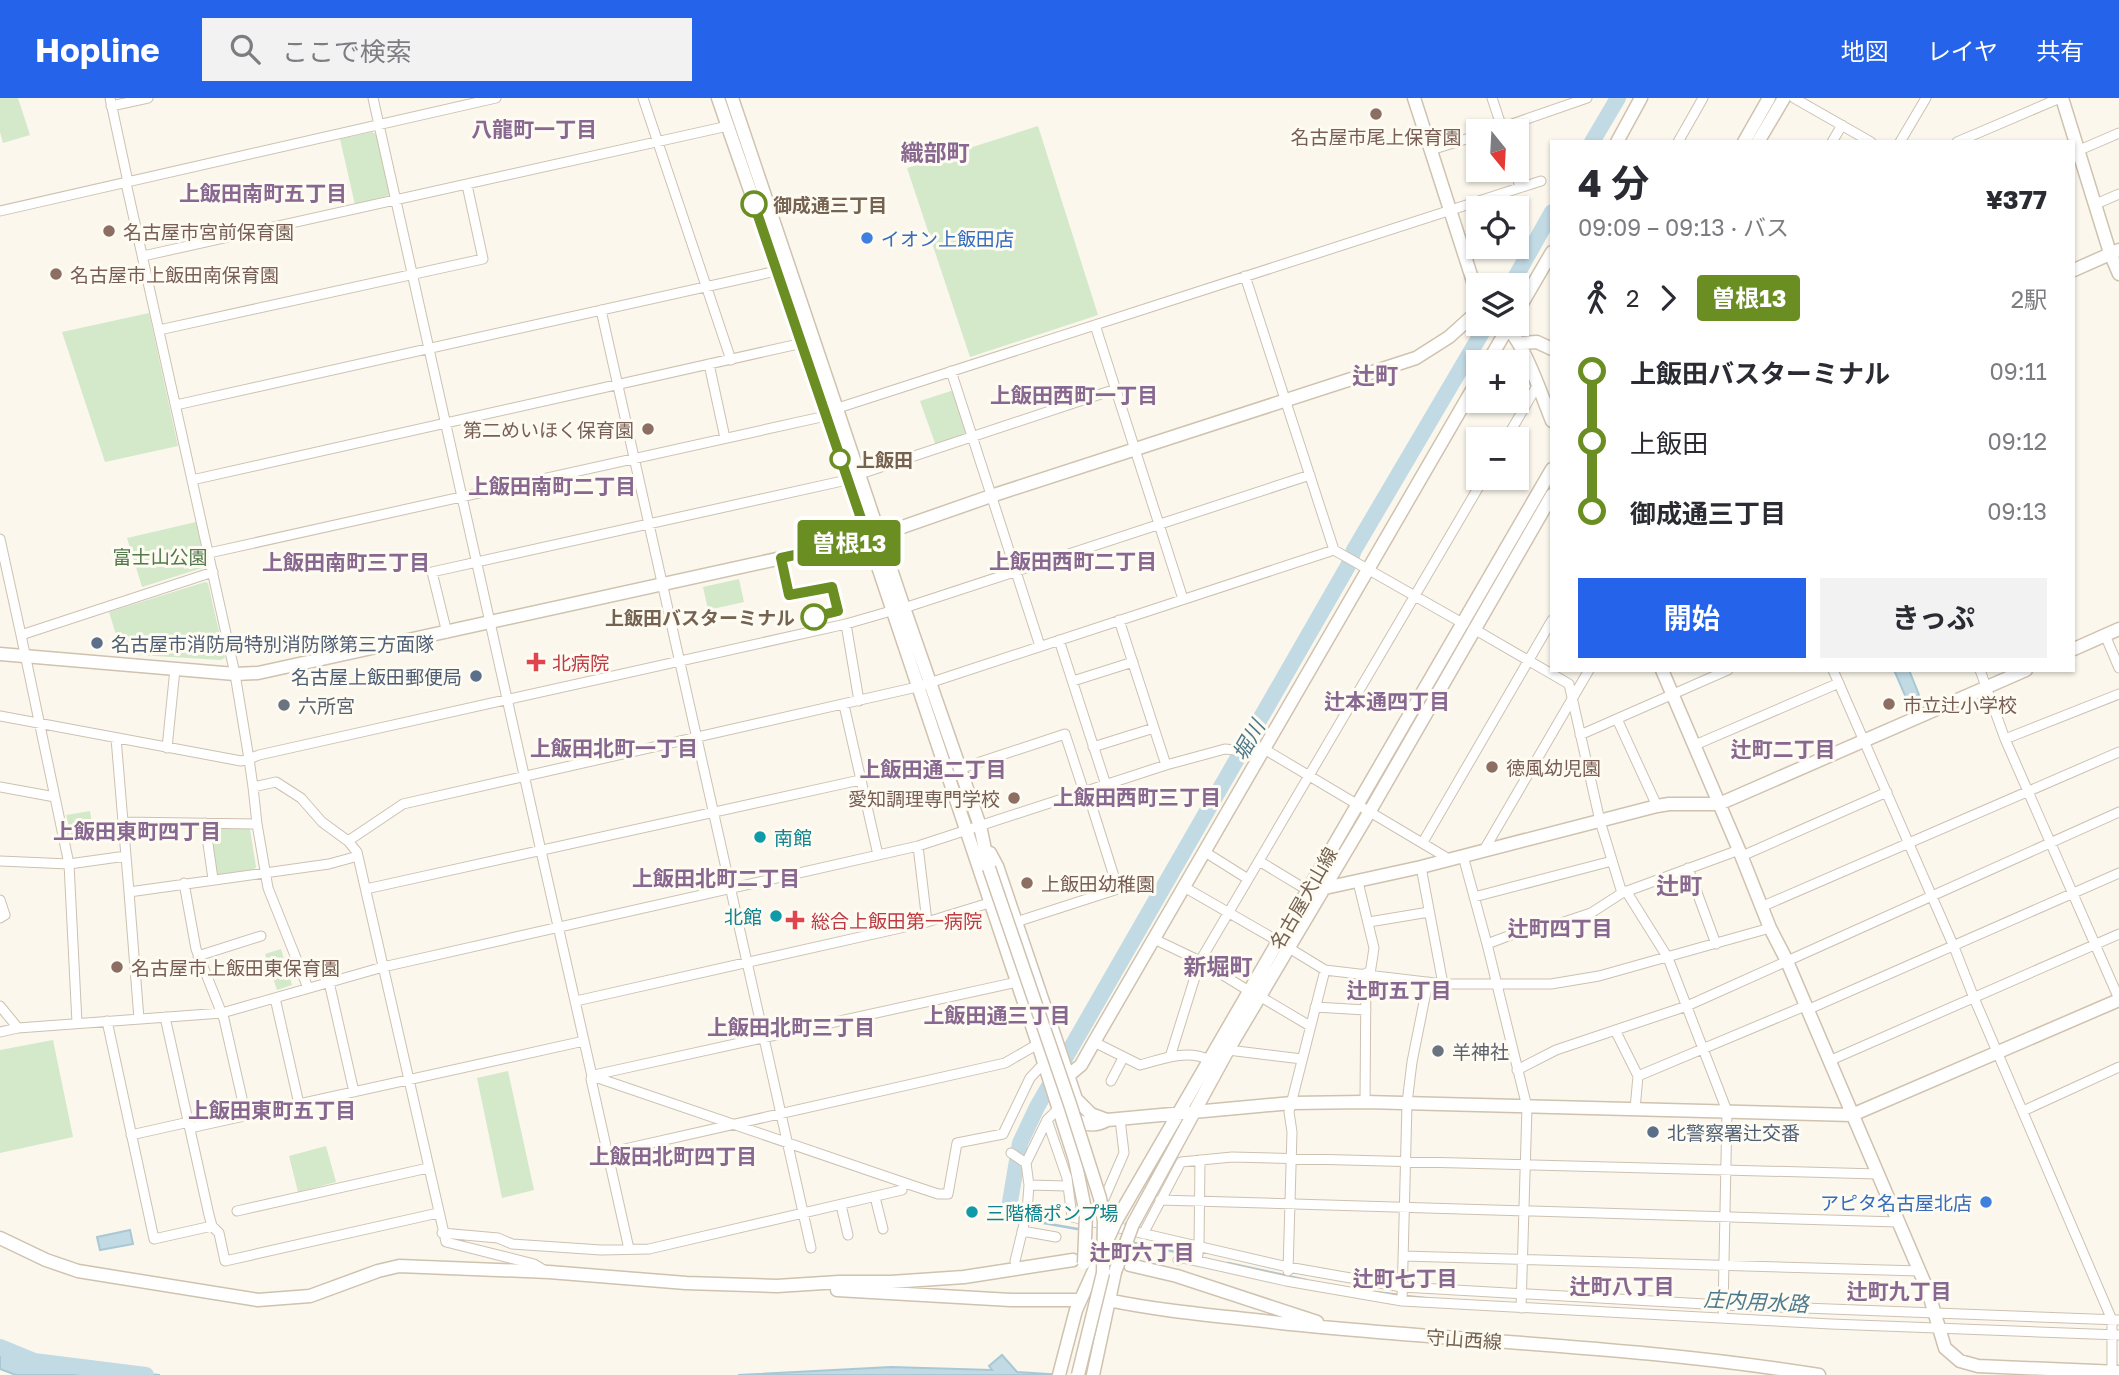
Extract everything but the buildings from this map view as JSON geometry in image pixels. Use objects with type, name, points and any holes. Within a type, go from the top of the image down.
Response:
[{"type":"street","points":[[148,98],[110,102],[235,674],[265,873],[278,915],[308,988]]},
{"type":"street","points":[[373,98],[560,926],[629,1249]]},
{"type":"street","points":[[0,211],[496,98]]},
{"type":"street","points":[[643,98],[731,360]]},
{"type":"street","points":[[718,98],[838,408],[860,474],[874,537],[897,609],[916,687],[1038,1044],[1075,1160],[1090,1218]]},
{"type":"street","points":[[732,98],[826,416],[847,480],[874,537]]},
{"type":"street","points":[[1414,98],[1471,273]]},
{"type":"street","points":[[1492,98],[1497,119]]},
{"type":"street","points":[[1529,119],[1587,98]]},
{"type":"street","points":[[1618,140],[1641,98]]},
{"type":"street","points":[[1679,140],[1703,98]]},
{"type":"street","points":[[1745,140],[1769,98]]},
{"type":"street","points":[[1760,140],[1784,98]]},
{"type":"street","points":[[1794,98],[1868,140]]},
{"type":"street","points":[[1901,140],[1926,98]]},
{"type":"street","points":[[1961,140],[2061,98],[2074,140]]},
{"type":"street","points":[[1833,140],[1842,125]]},
{"type":"street","points":[[143,256],[727,126]]},
{"type":"street","points":[[2119,133],[2077,151],[2115,252],[2119,274]]},
{"type":"street","points":[[1431,150],[1466,139]]},
{"type":"street","points":[[838,408],[1541,181]]},
{"type":"street","points":[[1519,182],[1520,187]]},
{"type":"street","points":[[159,330],[483,259],[467,185]]},
{"type":"street","points":[[2096,204],[2119,194]]},
{"type":"street","points":[[2075,270],[2115,252]]},
{"type":"street","points":[[1529,291],[1550,255]]},
{"type":"street","points":[[176,405],[784,269]]},
{"type":"street","points":[[1245,276],[1310,475],[1340,553],[1569,684],[1600,821],[1612,861],[1624,892],[1668,958],[1727,1111],[1722,1318]]},
{"type":"street","points":[[601,310],[811,1248]]},
{"type":"street","points":[[0,654],[235,674],[258,673],[663,585],[874,537],[991,496],[1416,358],[1449,337],[1466,322]]},
{"type":"street","points":[[1094,325],[1183,599]]},
{"type":"street","points":[[1514,336],[1550,416]]},
{"type":"street","points":[[1519,343],[1537,342],[1550,348]]},
{"type":"street","points":[[192,480],[803,343]]},
{"type":"street","points":[[709,364],[725,438]]},
{"type":"street","points":[[951,371],[1040,646]]},
{"type":"street","points":[[1513,427],[1537,386]]},
{"type":"street","points":[[860,474],[1116,389]]},
{"type":"street","points":[[1067,1071],[1081,1065],[1205,852],[1259,751],[1365,566],[1466,399]]},
{"type":"street","points":[[209,553],[826,416]]},
{"type":"street","name":"名古屋犬山線","points":[[1059,1375],[1076,1309],[1084,1263],[1116,1220],[1209,1060],[1255,994],[1284,945],[1325,888],[1370,811],[1550,473]]},
{"type":"street","points":[[0,716],[241,761],[846,624],[1310,475]]},
{"type":"street","points":[[447,633],[432,572],[847,480]]},
{"type":"street","points":[[1170,1057],[1200,961],[1477,490]]},
{"type":"street","name":"名古屋犬山線","points":[[1284,945],[1307,890],[1356,803],[1550,498]]},
{"type":"street","points":[[0,539],[69,864],[77,1023]]},
{"type":"street","points":[[348,841],[403,804],[916,687],[1183,599],[1340,553]]},
{"type":"street","points":[[21,635],[213,572]]},
{"type":"street","points":[[897,609],[931,682],[980,826],[989,869],[1100,1198],[1104,1222],[1103,1273],[1078,1375]]},
{"type":"street","points":[[1119,620],[1166,765]]},
{"type":"street","points":[[846,624],[859,701]]},
{"type":"street","points":[[1423,842],[1550,624]]},
{"type":"street","points":[[2075,649],[2119,629]]},
{"type":"street","points":[[2105,635],[2119,667]]},
{"type":"street","points":[[1059,640],[1106,785]]},
{"type":"street","points":[[1073,681],[1133,662]]},
{"type":"street","points":[[167,748],[175,669]]},
{"type":"street","points":[[1484,850],[1587,672]]},
{"type":"street","points":[[1663,672],[1741,853],[1770,928],[1786,959],[1920,1271],[1945,1348],[1952,1356],[1978,1366],[2114,1373],[2116,1320],[1834,672]]},
{"type":"street","points":[[1580,734],[1724,672]]},
{"type":"street","points":[[1056,1102],[1079,1122],[1091,1124],[1292,1103],[1365,1102],[1852,1115],[2119,999],[2005,739],[1981,672]]},
{"type":"street","points":[[1325,888],[1421,867],[1657,806],[1719,804],[2022,672]]},
{"type":"street","points":[[1695,745],[1839,683]]},
{"type":"street","points":[[2005,739],[2119,694]]},
{"type":"street","points":[[844,705],[878,855]]},
{"type":"street","points":[[1618,719],[1657,806]]},
{"type":"street","points":[[1093,747],[1154,729]]},
{"type":"street","points":[[959,769],[1065,734],[1118,888],[1016,922]]},
{"type":"street","points":[[116,738],[139,1019]]},
{"type":"street","points":[[0,1032],[18,1028],[222,1013],[383,967],[918,846],[1166,765],[1228,749],[1259,751],[1309,775],[1449,859]]},
{"type":"street","points":[[1761,907],[2119,752]]},
{"type":"street","points":[[366,889],[860,780]]},
{"type":"street","points":[[253,787],[276,782],[301,798],[322,822],[348,841],[358,856],[446,1242],[534,1264],[549,1272]]},
{"type":"street","points":[[0,787],[55,797]]},
{"type":"street","points":[[1487,944],[1540,924],[1552,926],[1591,913],[1624,892],[1688,868],[1741,853],[1886,792]]},
{"type":"street","points":[[1517,1070],[1556,1050],[1687,1006],[1786,959],[2119,812]]},
{"type":"street","points":[[123,822],[257,824]]},
{"type":"street","points":[[205,823],[213,879]]},
{"type":"street","points":[[918,846],[927,922]]},
{"type":"street","points":[[986,846],[997,866],[1076,1099],[1096,1117],[1113,1120]]},
{"type":"street","points":[[1205,852],[1248,879]]},
{"type":"street","points":[[0,861],[69,864],[126,856]]},
{"type":"street","points":[[129,892],[329,864],[358,856]]},
{"type":"street","points":[[1463,856],[1527,1107],[1521,1308]]},
{"type":"street","points":[[1259,861],[1307,890]]},
{"type":"street","points":[[1475,897],[1612,861]]},
{"type":"street","points":[[1421,867],[1443,984]]},
{"type":"street","points":[[1688,868],[1716,944]]},
{"type":"street","points":[[1638,1076],[1954,947],[2119,873]]},
{"type":"street","points":[[1358,882],[1374,948],[1368,974],[1365,1102]]},
{"type":"street","points":[[184,883],[198,956],[222,1013],[246,1116]]},
{"type":"street","points":[[1184,887],[1325,970],[1443,984],[1551,984],[1599,976],[1770,928]]},
{"type":"street","points":[[0,900],[5,915],[0,918]]},
{"type":"street","points":[[576,1001],[927,922],[989,903]]},
{"type":"street","points":[[1369,922],[1429,912]]},
{"type":"street","points":[[1829,1061],[2119,934]]},
{"type":"street","points":[[198,956],[261,936]]},
{"type":"street","points":[[1154,939],[1200,961],[1310,1026]]},
{"type":"street","points":[[1286,1281],[1292,1159],[1290,1112],[1325,970]]},
{"type":"street","points":[[329,982],[354,1092]]},
{"type":"street","points":[[592,1076],[1017,982]]},
{"type":"street","points":[[1402,1301],[1408,1103],[1412,1062],[1428,982]]},
{"type":"street","name":"名古屋犬山線","points":[[1093,1375],[1115,1272],[1133,1224],[1228,1050],[1255,994]]},
{"type":"street","points":[[275,998],[299,1104]]},
{"type":"street","points":[[0,1006],[18,1028]]},
{"type":"street","points":[[1315,1007],[1366,1010]]},
{"type":"street","points":[[165,1017],[212,1226],[219,1233],[225,1261],[438,1213]]},
{"type":"street","points":[[107,1021],[154,1239],[212,1226]]},
{"type":"street","points":[[1615,1030],[1638,1076],[1635,1109]]},
{"type":"street","points":[[131,1135],[246,1116],[584,1041]]},
{"type":"street","points":[[1094,1042],[1140,1065],[1170,1057],[1199,1055],[1209,1060]]},
{"type":"street","points":[[607,1153],[1005,1063],[1038,1044]]},
{"type":"street","points":[[1228,1050],[1302,1059]]},
{"type":"street","points":[[1111,1081],[1123,1058]]},
{"type":"street","points":[[592,1076],[938,1194],[948,1194],[957,1143],[1003,1134],[1030,1078],[1045,1066]]},
{"type":"street","points":[[2023,1111],[2119,1067]]},
{"type":"street","points":[[1015,1261],[1029,1185],[1024,1161],[1056,1102]]},
{"type":"street","points":[[1047,1120],[1067,1178],[1072,1217],[1090,1218],[1286,1281],[1402,1301],[1831,1324],[2116,1335]]},
{"type":"street","points":[[777,1286],[964,1277],[1084,1263],[1090,1218],[1124,1153],[1113,1120]]},
{"type":"street","points":[[1010,1153],[1024,1161]]},
{"type":"street","points":[[1143,1234],[1181,1162],[1232,1157],[1878,1174]]},
{"type":"street","points":[[1198,1253],[1200,1160]]},
{"type":"street","points":[[237,1211],[428,1168]]},
{"type":"street","points":[[1029,1185],[1067,1186]]},
{"type":"street","points":[[442,1233],[498,1238],[512,1244],[601,1250],[649,1249],[902,1191]]},
{"type":"street","points":[[875,1197],[883,1229]]},
{"type":"street","points":[[1160,1200],[1898,1222]]},
{"type":"street","points":[[841,1205],[848,1235]]},
{"type":"street","points":[[1022,1231],[1056,1237]]},
{"type":"street","points":[[0,1238],[46,1260],[78,1271],[258,1300],[310,1296],[399,1266],[549,1272],[699,1284],[1011,1300],[1076,1309]]},
{"type":"street","points":[[1178,1260],[1198,1253],[1402,1287],[1723,1305],[2116,1320]]},
{"type":"street","points":[[1403,1256],[1920,1271]]},
{"type":"street","points":[[1130,1265],[1177,1276],[1340,1329]]},
{"type":"street","name":"守山西線","points":[[1107,1305],[1340,1329],[1701,1357],[1819,1375]]},
{"type":"street","points":[[1831,1324],[1832,1309]]},
{"type":"green space","points":[[0,98],[18,98],[30,135],[3,143],[0,132]]},
{"type":"green space","points":[[1038,126],[1098,315],[970,357],[907,168]]},
{"type":"green space","points":[[372,132],[376,134],[390,195],[355,205],[340,139]]},
{"type":"green space","points":[[149,313],[178,446],[105,462],[62,332]]},
{"type":"green space","points":[[954,390],[968,435],[936,446],[920,401]]},
{"type":"green space","name":"富士山公園","points":[[196,522],[205,564],[202,568],[142,587],[127,538]]},
{"type":"green space","points":[[739,579],[744,602],[708,610],[703,587]]},
{"type":"green space","points":[[208,583],[225,658],[221,660],[122,654],[109,612]]},
{"type":"green space","points":[[90,811],[93,830],[71,835],[66,815]]},
{"type":"green space","points":[[212,827],[250,829],[256,867],[252,872],[223,877],[216,873],[210,830]]},
{"type":"green space","points":[[281,949],[292,985],[277,990],[265,954]]},
{"type":"green space","points":[[53,1040],[73,1137],[0,1153],[0,1050]]},
{"type":"green space","points":[[508,1071],[534,1190],[502,1198],[477,1078]]},
{"type":"green space","points":[[326,1146],[336,1182],[298,1192],[289,1156]]},
{"type":"water","points":[[1895,672],[1910,672],[1919,695],[1907,700]]},
{"type":"water","points":[[130,1230],[133,1244],[100,1250],[97,1237]]},
{"type":"water","points":[[0,1341],[60,1367],[160,1375],[16,1375],[0,1369]]},
{"type":"water","points":[[1002,1355],[1017,1372],[1065,1375],[738,1375],[891,1367],[992,1370],[989,1366]]},
{"type":"waterway","name":"堀川","points":[[1593,140],[1618,98]]},
{"type":"waterway","name":"堀川","points":[[1518,273],[1550,216]]},
{"type":"waterway","name":"堀川","points":[[1010,1202],[1020,1143],[1037,1107],[1348,566],[1354,550],[1480,336]]},
{"type":"waterway","name":"庄内用水路","points":[[1038,1222],[1083,1230]]},
{"type":"waterway","name":"庄内用水路","points":[[1130,1242],[1194,1256]]},
{"type":"waterway","name":"庄内用水路","points":[[1228,1263],[1306,1280]]},
{"type":"waterway","name":"庄内用水路","points":[[1375,1292],[1400,1295]]},
{"type":"waterway","name":"庄内用水路","points":[[1406,1296],[1424,1298]]},
{"type":"waterway","points":[[0,1347],[34,1361],[146,1375]]},
{"type":"bus line","name":"曽根13","points":[[754,204],[868,539],[781,558],[789,595],[832,587],[838,611],[814,617]]},
{"type":"place","name":"名古屋市尾上保育園","points":[[1376,114]]},
{"type":"place","name":"御成通三丁目","points":[[754,204]]},
{"type":"place","name":"名古屋市宮前保育園","points":[[109,231]]},
{"type":"place","name":"イオン上飯田店","points":[[867,238]]},
{"type":"place","name":"名古屋市上飯田南保育園","points":[[56,274]]},
{"type":"place","name":"第二めいほく保育園","points":[[648,429]]},
{"type":"place","name":"上飯田","points":[[840,459]]},
{"type":"place","name":"上飯田バスターミナル","points":[[814,617]]},
{"type":"place","name":"名古屋市消防局特別消防隊第三方面隊","points":[[97,643]]},
{"type":"place","name":"北病院","points":[[536,662]]},
{"type":"place","name":"名古屋上飯田郵便局","points":[[476,676]]},
{"type":"place","name":"市立辻小学校","points":[[1889,704]]},
{"type":"place","name":"六所宮","points":[[284,705]]},
{"type":"place","name":"徳風幼児園","points":[[1492,767]]},
{"type":"place","name":"愛知調理専門学校","points":[[1014,798]]},
{"type":"place","name":"南館","points":[[760,837]]},
{"type":"place","name":"上飯田幼稚園","points":[[1027,883]]},
{"type":"place","name":"北館","points":[[776,916]]},
{"type":"place","name":"総合上飯田第一病院","points":[[795,920]]},
{"type":"place","name":"名古屋市上飯田東保育園","points":[[117,967]]},
{"type":"place","name":"羊神社","points":[[1438,1051]]},
{"type":"place","name":"北警察署辻交番","points":[[1653,1132]]},
{"type":"place","name":"アピタ名古屋北店","points":[[1986,1202]]},
{"type":"place","name":"三階橋ポンプ場","points":[[972,1212]]},
{"type":"district","name":"八龍町一丁目","points":[[534,129]]},
{"type":"district","name":"織部町","points":[[935,152]]},
{"type":"district","name":"上飯田南町五丁目","points":[[263,193]]},
{"type":"district","name":"辻町","points":[[1375,375]]},
{"type":"district","name":"上飯田西町一丁目","points":[[1074,395]]},
{"type":"district","name":"上飯田南町二丁目","points":[[552,486]]},
{"type":"district","name":"上飯田西町二丁目","points":[[1073,561]]},
{"type":"district","name":"上飯田南町三丁目","points":[[346,562]]},
{"type":"district","name":"辻本通四丁目","points":[[1387,701]]},
{"type":"district","name":"上飯田北町一丁目","points":[[614,748]]},
{"type":"district","name":"辻町二丁目","points":[[1783,749]]},
{"type":"district","name":"上飯田通二丁目","points":[[933,769]]},
{"type":"district","name":"上飯田西町三丁目","points":[[1137,797]]},
{"type":"district","name":"上飯田東町四丁目","points":[[137,831]]},
{"type":"district","name":"上飯田北町二丁目","points":[[716,878]]},
{"type":"district","name":"辻町","points":[[1679,885]]},
{"type":"district","name":"辻町四丁目","points":[[1560,928]]},
{"type":"district","name":"新堀町","points":[[1218,966]]},
{"type":"district","name":"辻町五丁目","points":[[1399,990]]},
{"type":"district","name":"上飯田通三丁目","points":[[997,1015]]},
{"type":"district","name":"上飯田北町三丁目","points":[[791,1027]]},
{"type":"district","name":"上飯田東町五丁目","points":[[272,1110]]},
{"type":"district","name":"上飯田北町四丁目","points":[[673,1156]]},
{"type":"district","name":"辻町六丁目","points":[[1142,1252]]},
{"type":"district","name":"辻町七丁目","points":[[1405,1278]]},
{"type":"district","name":"辻町八丁目","points":[[1622,1286]]},
{"type":"district","name":"辻町九丁目","points":[[1899,1291]]}]
